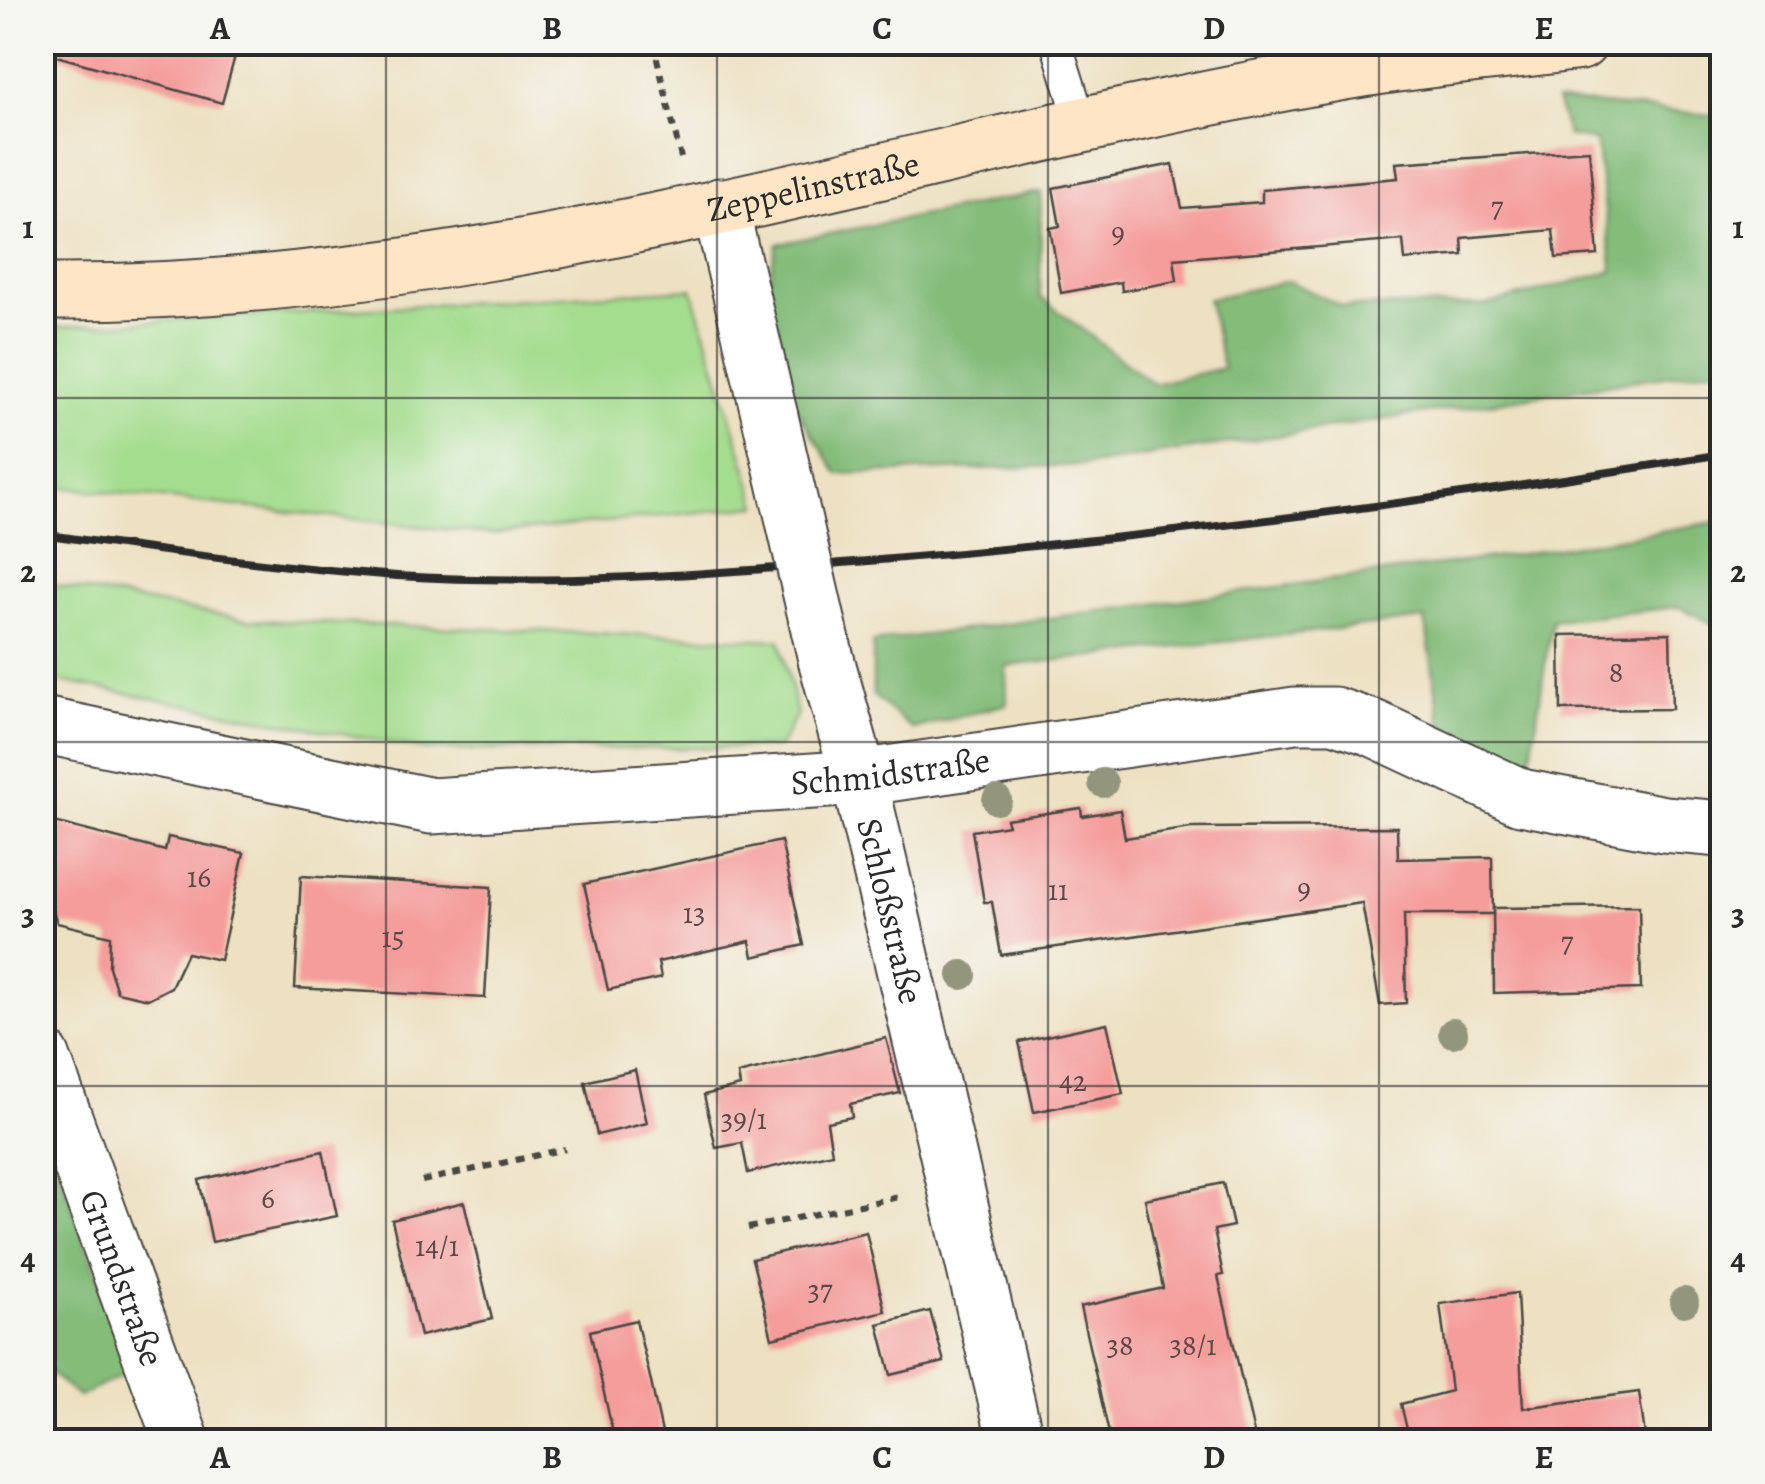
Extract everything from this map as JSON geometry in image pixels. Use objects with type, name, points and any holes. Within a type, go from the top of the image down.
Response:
[{"type":"main road","name":"Zeppelinstraße","points":[[42,292],[156,294],[352,276],[701,187],[1082,126],[1341,72],[1580,42]]},
{"type":"street","name":"Schloßstraße","points":[[701,187],[770,417],[826,659],[860,778],[1016,1442]]},
{"type":"street","name":"Schmidstraße","points":[[42,725],[432,806],[860,778],[1295,715],[1334,715],[1372,728],[1520,797],[1664,824],[1722,829]]},
{"type":"street","name":"Grundstraße","points":[[42,1057],[182,1442]]},
{"type":"lane","points":[[1056,42],[1082,126]]},
{"type":"path","points":[[654,42],[701,187]]},
{"type":"path","points":[[422,1181],[565,1150]]},
{"type":"path","points":[[748,1228],[956,1186]]},
{"type":"green space","points":[[1556,101],[1722,116],[1722,367],[1089,465],[838,474],[783,388],[762,308],[777,244],[1041,192],[1040,297],[1153,384],[1223,368],[1208,299],[1288,281],[1343,307],[1487,305],[1613,271],[1596,141],[1568,136]]},
{"type":"green space","points":[[692,289],[758,506],[490,534],[43,485],[43,328]]},
{"type":"green space","points":[[1722,521],[1722,628],[1679,607],[1552,620],[1530,762],[1442,727],[1425,619],[1006,666],[1007,704],[912,729],[873,695],[873,642],[1515,555]]},
{"type":"green space","points":[[42,583],[247,620],[780,640],[797,714],[779,747],[427,750],[43,678]]},
{"type":"green space","points":[[42,1124],[133,1370],[78,1397],[43,1367]]},
{"type":"building","points":[[55,42],[239,42],[222,103],[53,55]]},
{"type":"building","points":[[1589,150],[1598,255],[1556,258],[1553,230],[1462,238],[1463,255],[1405,260],[1403,240],[1174,259],[1177,281],[1122,291],[1121,282],[1061,293],[1050,228],[1060,226],[1053,188],[1173,164],[1182,208],[1262,202],[1262,190],[1398,178],[1396,163]]},
{"type":"building","points":[[1670,633],[1672,709],[1561,710],[1560,635]]},
{"type":"building","points":[[1081,808],[1082,816],[1120,810],[1125,838],[1191,828],[1397,827],[1398,859],[1492,857],[1493,914],[1404,914],[1406,1003],[1380,1005],[1362,903],[1001,955],[992,902],[984,902],[972,831],[1008,825],[1006,819]]},
{"type":"building","points":[[54,822],[165,851],[168,837],[244,853],[220,960],[187,953],[171,987],[148,999],[117,992],[109,967],[110,936],[57,923],[42,873]]},
{"type":"building","points":[[781,841],[804,945],[753,957],[750,941],[658,962],[661,978],[608,990],[584,884]]},
{"type":"building","points":[[301,876],[491,887],[485,998],[295,988]]},
{"type":"building","points":[[1639,906],[1641,989],[1494,993],[1493,908]]},
{"type":"building","points":[[1107,1023],[1123,1094],[1034,1112],[1019,1042]]},
{"type":"building","points":[[886,1038],[900,1093],[850,1104],[852,1117],[827,1122],[832,1153],[748,1173],[742,1143],[716,1148],[704,1095],[740,1086],[738,1074]]},
{"type":"building","points":[[635,1070],[647,1123],[597,1135],[585,1082]]},
{"type":"building","points":[[323,1151],[337,1216],[212,1242],[199,1180]]},
{"type":"building","points":[[1223,1183],[1233,1226],[1214,1230],[1223,1275],[1218,1276],[1256,1442],[1111,1442],[1080,1307],[1163,1288],[1145,1199]]},
{"type":"building","points":[[464,1202],[492,1319],[420,1336],[392,1220]]},
{"type":"building","points":[[866,1232],[885,1311],[772,1338],[752,1259]]},
{"type":"building","points":[[1517,1293],[1523,1408],[1639,1392],[1646,1442],[1479,1442],[1478,1430],[1410,1442],[1401,1404],[1451,1391],[1440,1304]]},
{"type":"building","points":[[930,1311],[944,1362],[891,1375],[878,1324]]},
{"type":"building","points":[[636,1320],[664,1442],[615,1442],[590,1331]]},
{"type":"railway","points":[[42,534],[219,558],[397,576],[518,580],[639,577],[986,551],[1197,528],[1408,502],[1722,454]]}]
